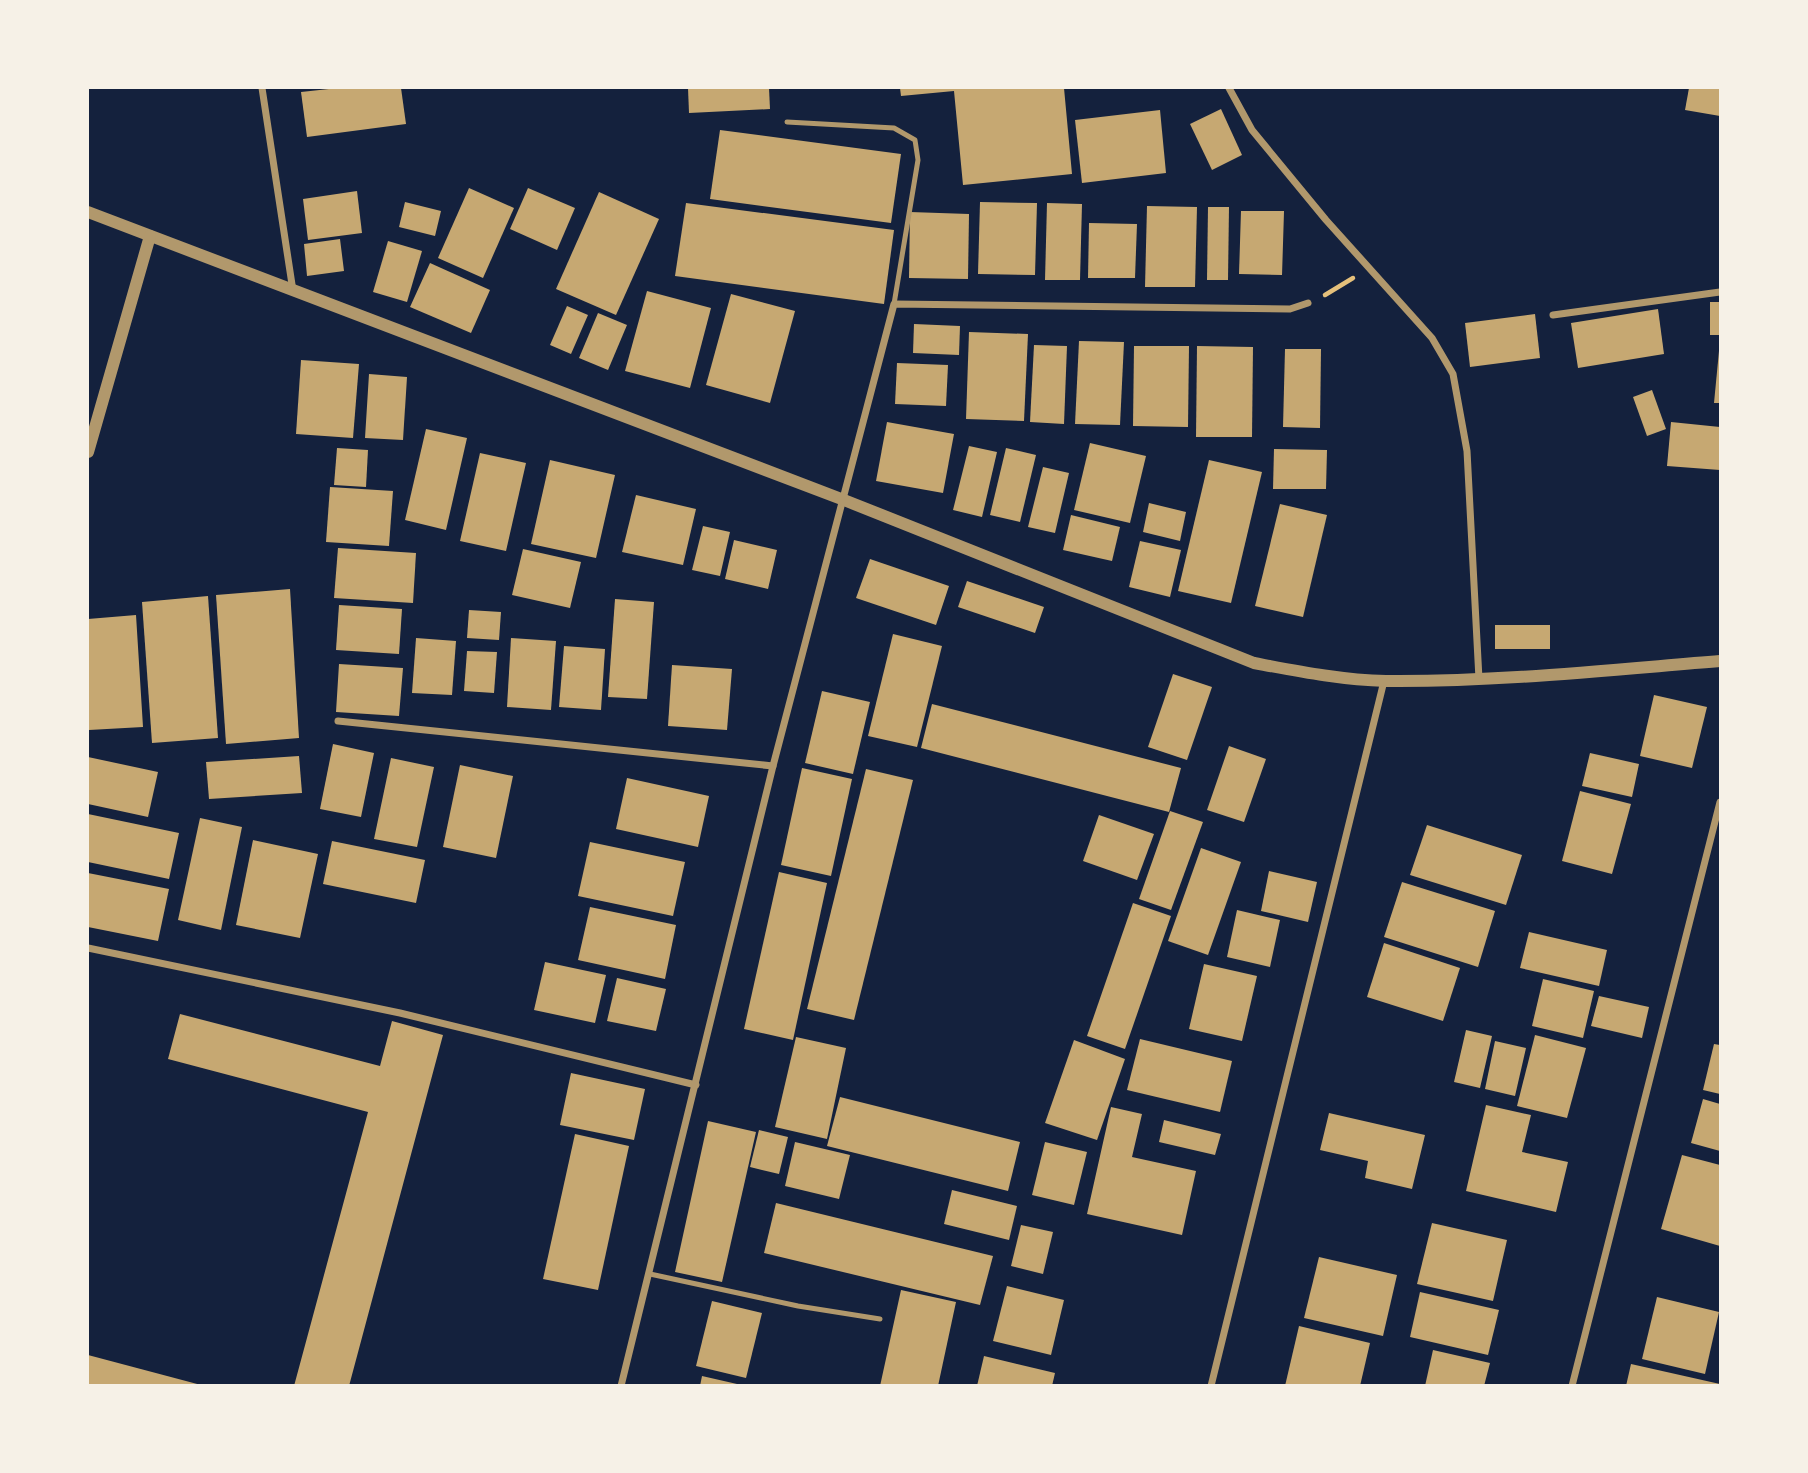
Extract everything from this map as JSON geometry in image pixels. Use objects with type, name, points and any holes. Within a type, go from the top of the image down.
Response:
[{"type":"street","points":[[262,88],[293,293]]},
{"type":"street","points":[[1229,88],[1252,130],[1444,355],[1457,388],[1467,451],[1479,679]]},
{"type":"street","points":[[88,212],[293,293],[844,500],[1254,663],[1318,674],[1384,681],[1479,679],[1720,661]]},
{"type":"street","points":[[88,452],[150,236]]},
{"type":"street","points":[[1553,315],[1720,292]]},
{"type":"street","points":[[621,1385],[773,766],[894,304],[1290,309],[1308,303]]},
{"type":"street","points":[[1211,1385],[1384,681]]},
{"type":"street","points":[[338,720],[773,766]]},
{"type":"street","points":[[1572,1385],[1720,802]]},
{"type":"street","points":[[88,948],[400,1013],[696,1085]]},
{"type":"lane","points":[[786,122],[894,128],[915,140],[918,160],[894,304]]},
{"type":"lane","points":[[650,1274],[798,1306],[880,1319]]},
{"type":"path","points":[[1308,303],[1369,268]]},
{"type":"building","points":[[338,88],[401,88],[406,124],[307,137],[301,92]]},
{"type":"building","points":[[688,88],[769,88],[770,109],[689,113]]},
{"type":"building","points":[[900,88],[1064,88],[1072,174],[963,185],[954,91],[901,96]]},
{"type":"building","points":[[1689,88],[1720,88],[1720,116],[1685,110]]},
{"type":"building","points":[[1221,109],[1242,155],[1212,170],[1190,124]]},
{"type":"building","points":[[1160,110],[1166,173],[1082,183],[1075,120]]},
{"type":"building","points":[[720,130],[901,154],[891,223],[710,199]]},
{"type":"building","points":[[469,188],[514,208],[483,278],[438,258]]},
{"type":"building","points":[[528,188],[575,208],[557,250],[510,229]]},
{"type":"building","points":[[357,191],[362,233],[308,240],[303,199]]},
{"type":"building","points":[[599,192],[659,219],[616,315],[556,289]]},
{"type":"building","points":[[405,202],[441,211],[435,236],[399,227]]},
{"type":"building","points":[[980,202],[1037,203],[1035,275],[978,274]]},
{"type":"building","points":[[686,203],[894,230],[884,304],[675,276]]},
{"type":"building","points":[[1047,203],[1082,204],[1080,280],[1045,280]]},
{"type":"building","points":[[1147,206],[1197,207],[1195,287],[1145,287]]},
{"type":"building","points":[[1208,207],[1229,207],[1228,280],[1207,280]]},
{"type":"building","points":[[1241,211],[1284,211],[1282,275],[1239,274]]},
{"type":"building","points":[[910,212],[969,214],[968,279],[909,278]]},
{"type":"building","points":[[1089,223],[1137,224],[1135,278],[1088,278]]},
{"type":"building","points":[[340,239],[344,271],[307,276],[304,244]]},
{"type":"building","points":[[388,241],[422,251],[407,302],[373,292]]},
{"type":"building","points":[[430,263],[490,290],[471,333],[410,307]]},
{"type":"building","points":[[647,291],[711,308],[690,388],[625,371]]},
{"type":"building","points":[[731,294],[795,311],[770,403],[706,385]]},
{"type":"building","points":[[1710,302],[1720,302],[1720,335],[1710,335]]},
{"type":"building","points":[[567,306],[588,315],[571,354],[550,345]]},
{"type":"building","points":[[1658,309],[1664,354],[1578,368],[1571,323]]},
{"type":"building","points":[[598,313],[627,325],[608,370],[579,358]]},
{"type":"building","points":[[1535,314],[1540,358],[1470,367],[1465,323]]},
{"type":"building","points":[[914,324],[960,326],[959,355],[913,353]]},
{"type":"building","points":[[969,332],[1028,334],[1024,421],[966,419]]},
{"type":"building","points":[[1079,341],[1124,342],[1120,425],[1075,424]]},
{"type":"building","points":[[1034,345],[1067,346],[1064,424],[1030,422]]},
{"type":"building","points":[[1134,346],[1189,346],[1188,427],[1133,426]]},
{"type":"building","points":[[1197,346],[1253,347],[1252,437],[1196,437]]},
{"type":"building","points":[[1285,349],[1321,349],[1320,428],[1283,427]]},
{"type":"building","points":[[1719,351],[1720,403],[1714,403]]},
{"type":"building","points":[[301,360],[359,364],[353,438],[296,434]]},
{"type":"building","points":[[897,363],[948,365],[946,406],[895,404]]},
{"type":"building","points":[[369,374],[407,377],[403,440],[365,438]]},
{"type":"building","points":[[1652,390],[1666,429],[1647,436],[1633,397]]},
{"type":"building","points":[[887,422],[954,434],[943,493],[876,481]]},
{"type":"building","points":[[1671,422],[1720,427],[1720,470],[1667,466]]},
{"type":"building","points":[[426,429],[467,438],[446,530],[405,520]]},
{"type":"building","points":[[1090,443],[1146,456],[1130,523],[1074,510]]},
{"type":"building","points":[[969,446],[997,452],[982,517],[953,510]]},
{"type":"building","points":[[337,448],[368,450],[366,487],[334,485]]},
{"type":"building","points":[[1006,448],[1036,455],[1020,522],[990,515]]},
{"type":"building","points":[[1274,449],[1327,450],[1326,489],[1273,489]]},
{"type":"building","points":[[480,453],[526,463],[506,551],[460,541]]},
{"type":"building","points":[[550,460],[615,475],[596,558],[531,544]]},
{"type":"building","points":[[1209,460],[1262,472],[1231,603],[1178,591]]},
{"type":"building","points":[[1043,467],[1069,473],[1055,533],[1028,527]]},
{"type":"building","points":[[330,487],[393,491],[389,546],[326,542]]},
{"type":"building","points":[[636,495],[696,509],[683,565],[622,552]]},
{"type":"building","points":[[1149,503],[1186,512],[1180,541],[1143,532]]},
{"type":"building","points":[[1280,504],[1327,515],[1303,617],[1255,606]]},
{"type":"building","points":[[1071,515],[1120,527],[1112,561],[1063,550]]},
{"type":"building","points":[[703,526],[730,532],[720,576],[692,570]]},
{"type":"building","points":[[734,540],[777,550],[768,589],[725,579]]},
{"type":"building","points":[[1140,541],[1181,550],[1170,597],[1129,587]]},
{"type":"building","points":[[338,548],[416,553],[413,603],[334,598]]},
{"type":"building","points":[[523,549],[581,562],[570,608],[512,595]]},
{"type":"building","points":[[870,559],[949,586],[936,625],[856,598]]},
{"type":"building","points":[[967,581],[1044,607],[1035,633],[958,607]]},
{"type":"building","points":[[290,589],[299,738],[226,744],[216,595]]},
{"type":"building","points":[[208,596],[218,738],[152,743],[142,602]]},
{"type":"building","points":[[615,599],[654,602],[647,699],[608,697]]},
{"type":"building","points":[[339,605],[402,609],[399,654],[336,650]]},
{"type":"building","points":[[469,610],[501,612],[499,640],[467,638]]},
{"type":"building","points":[[136,615],[143,727],[89,730],[88,619]]},
{"type":"building","points":[[1495,625],[1550,625],[1550,649],[1495,649]]},
{"type":"building","points":[[893,634],[942,646],[917,747],[868,736]]},
{"type":"building","points":[[416,638],[456,641],[452,695],[412,693]]},
{"type":"building","points":[[511,638],[556,641],[551,710],[507,707]]},
{"type":"building","points":[[564,646],[605,649],[601,710],[559,707]]},
{"type":"building","points":[[467,651],[497,652],[494,693],[464,691]]},
{"type":"building","points":[[339,664],[403,668],[399,716],[336,712]]},
{"type":"building","points":[[672,665],[732,669],[727,730],[668,726]]},
{"type":"building","points":[[1173,674],[1212,687],[1187,760],[1148,747]]},
{"type":"building","points":[[822,691],[870,702],[853,774],[805,763]]},
{"type":"building","points":[[1654,695],[1707,707],[1692,768],[1640,756]]},
{"type":"building","points":[[932,704],[1181,768],[1169,812],[921,748]]},
{"type":"building","points":[[333,744],[374,753],[361,817],[320,809]]},
{"type":"building","points":[[1229,746],[1266,759],[1244,822],[1207,810]]},
{"type":"building","points":[[1590,753],[1639,764],[1632,797],[1582,786]]},
{"type":"building","points":[[299,756],[302,793],[209,799],[206,762]]},
{"type":"building","points":[[88,757],[158,772],[148,817],[88,804]]},
{"type":"building","points":[[391,758],[434,767],[417,847],[374,839]]},
{"type":"building","points":[[460,765],[513,776],[496,858],[443,847]]},
{"type":"building","points":[[802,768],[852,779],[831,876],[781,865]]},
{"type":"building","points":[[866,769],[913,780],[854,1020],[807,1009]]},
{"type":"building","points":[[627,778],[709,796],[698,847],[616,829]]},
{"type":"building","points":[[1580,791],[1631,804],[1612,874],[1562,861]]},
{"type":"building","points":[[1170,811],[1203,822],[1171,910],[1139,899]]},
{"type":"building","points":[[88,814],[179,833],[169,879],[88,862]]},
{"type":"building","points":[[1099,815],[1154,834],[1137,880],[1083,861]]},
{"type":"building","points":[[200,818],[242,827],[221,930],[178,920]]},
{"type":"building","points":[[1427,825],[1522,855],[1506,905],[1410,875]]},
{"type":"building","points":[[253,840],[318,854],[300,938],[236,925]]},
{"type":"building","points":[[332,841],[425,860],[416,903],[323,884]]},
{"type":"building","points":[[590,842],[685,862],[673,916],[578,896]]},
{"type":"building","points":[[1201,848],[1241,862],[1208,955],[1168,941]]},
{"type":"building","points":[[1269,871],[1317,882],[1308,922],[1261,911]]},
{"type":"building","points":[[779,872],[827,883],[793,1040],[744,1029]]},
{"type":"building","points":[[88,873],[169,889],[158,941],[88,927]]},
{"type":"building","points":[[1402,882],[1495,911],[1478,967],[1384,937]]},
{"type":"building","points":[[1133,903],[1171,916],[1125,1049],[1087,1036]]},
{"type":"building","points":[[590,907],[676,925],[665,979],[578,960]]},
{"type":"building","points":[[1237,910],[1280,920],[1270,967],[1227,957]]},
{"type":"building","points":[[1529,932],[1607,950],[1599,986],[1520,968]]},
{"type":"building","points":[[1384,943],[1460,968],[1443,1021],[1367,997]]},
{"type":"building","points":[[545,962],[606,975],[595,1023],[534,1010]]},
{"type":"building","points":[[1204,964],[1257,976],[1242,1041],[1189,1029]]},
{"type":"building","points":[[617,978],[666,989],[656,1031],[607,1021]]},
{"type":"building","points":[[1543,979],[1594,991],[1583,1038],[1532,1026]]},
{"type":"building","points":[[1599,996],[1649,1007],[1642,1038],[1591,1026]]},
{"type":"building","points":[[180,1014],[380,1066],[392,1021],[443,1035],[349,1386],[294,1386],[368,1112],[168,1059]]},
{"type":"building","points":[[1466,1030],[1492,1036],[1480,1088],[1454,1082]]},
{"type":"building","points":[[1535,1035],[1586,1048],[1567,1118],[1517,1106]]},
{"type":"building","points":[[796,1037],[846,1048],[827,1139],[775,1127]]},
{"type":"building","points":[[1140,1039],[1232,1061],[1220,1112],[1127,1090]]},
{"type":"building","points":[[1074,1040],[1125,1059],[1097,1140],[1045,1123]]},
{"type":"building","points":[[1495,1041],[1526,1048],[1515,1096],[1485,1089]]},
{"type":"building","points":[[1714,1044],[1720,1045],[1720,1094],[1703,1090]]},
{"type":"building","points":[[571,1073],[645,1089],[634,1140],[560,1125]]},
{"type":"building","points":[[840,1097],[1020,1142],[1008,1191],[827,1146]]},
{"type":"building","points":[[1703,1099],[1720,1104],[1720,1151],[1691,1143]]},
{"type":"building","points":[[1486,1105],[1531,1115],[1522,1152],[1568,1162],[1556,1212],[1466,1191]]},
{"type":"building","points":[[1111,1107],[1142,1114],[1132,1157],[1196,1171],[1182,1235],[1087,1214]]},
{"type":"building","points":[[1329,1113],[1425,1135],[1412,1189],[1365,1178],[1368,1161],[1320,1150]]},
{"type":"building","points":[[1164,1120],[1221,1134],[1215,1155],[1159,1142]]},
{"type":"building","points":[[708,1121],[756,1132],[722,1282],[675,1272]]},
{"type":"building","points":[[759,1130],[788,1137],[779,1174],[750,1167]]},
{"type":"building","points":[[575,1134],[629,1146],[598,1290],[543,1279]]},
{"type":"building","points":[[795,1142],[850,1155],[839,1199],[785,1186]]},
{"type":"building","points":[[1045,1142],[1087,1152],[1074,1205],[1032,1195]]},
{"type":"building","points":[[1682,1155],[1720,1165],[1720,1246],[1661,1229]]},
{"type":"building","points":[[952,1190],[1017,1206],[1009,1240],[944,1224]]},
{"type":"building","points":[[776,1203],[993,1256],[980,1305],[764,1253]]},
{"type":"building","points":[[1432,1223],[1507,1240],[1493,1301],[1417,1284]]},
{"type":"building","points":[[1021,1225],[1053,1232],[1043,1274],[1011,1266]]},
{"type":"building","points":[[1319,1257],[1397,1275],[1383,1336],[1304,1318]]},
{"type":"building","points":[[1007,1286],[1064,1300],[1051,1355],[993,1341]]},
{"type":"building","points":[[901,1290],[956,1302],[938,1386],[880,1386]]},
{"type":"building","points":[[1420,1292],[1499,1310],[1488,1355],[1410,1337]]},
{"type":"building","points":[[1657,1297],[1719,1312],[1705,1374],[1642,1359]]},
{"type":"building","points":[[712,1301],[762,1313],[746,1378],[696,1366]]},
{"type":"building","points":[[1299,1326],[1370,1343],[1360,1386],[1285,1386]]},
{"type":"building","points":[[1433,1350],[1490,1363],[1484,1386],[1425,1386]]},
{"type":"building","points":[[88,1355],[201,1385],[201,1386],[88,1386]]},
{"type":"building","points":[[984,1356],[1055,1373],[1052,1386],[977,1386]]},
{"type":"building","points":[[1631,1364],[1720,1384],[1720,1386],[1626,1386]]},
{"type":"building","points":[[702,1376],[737,1384],[737,1386],[700,1386]]}]
